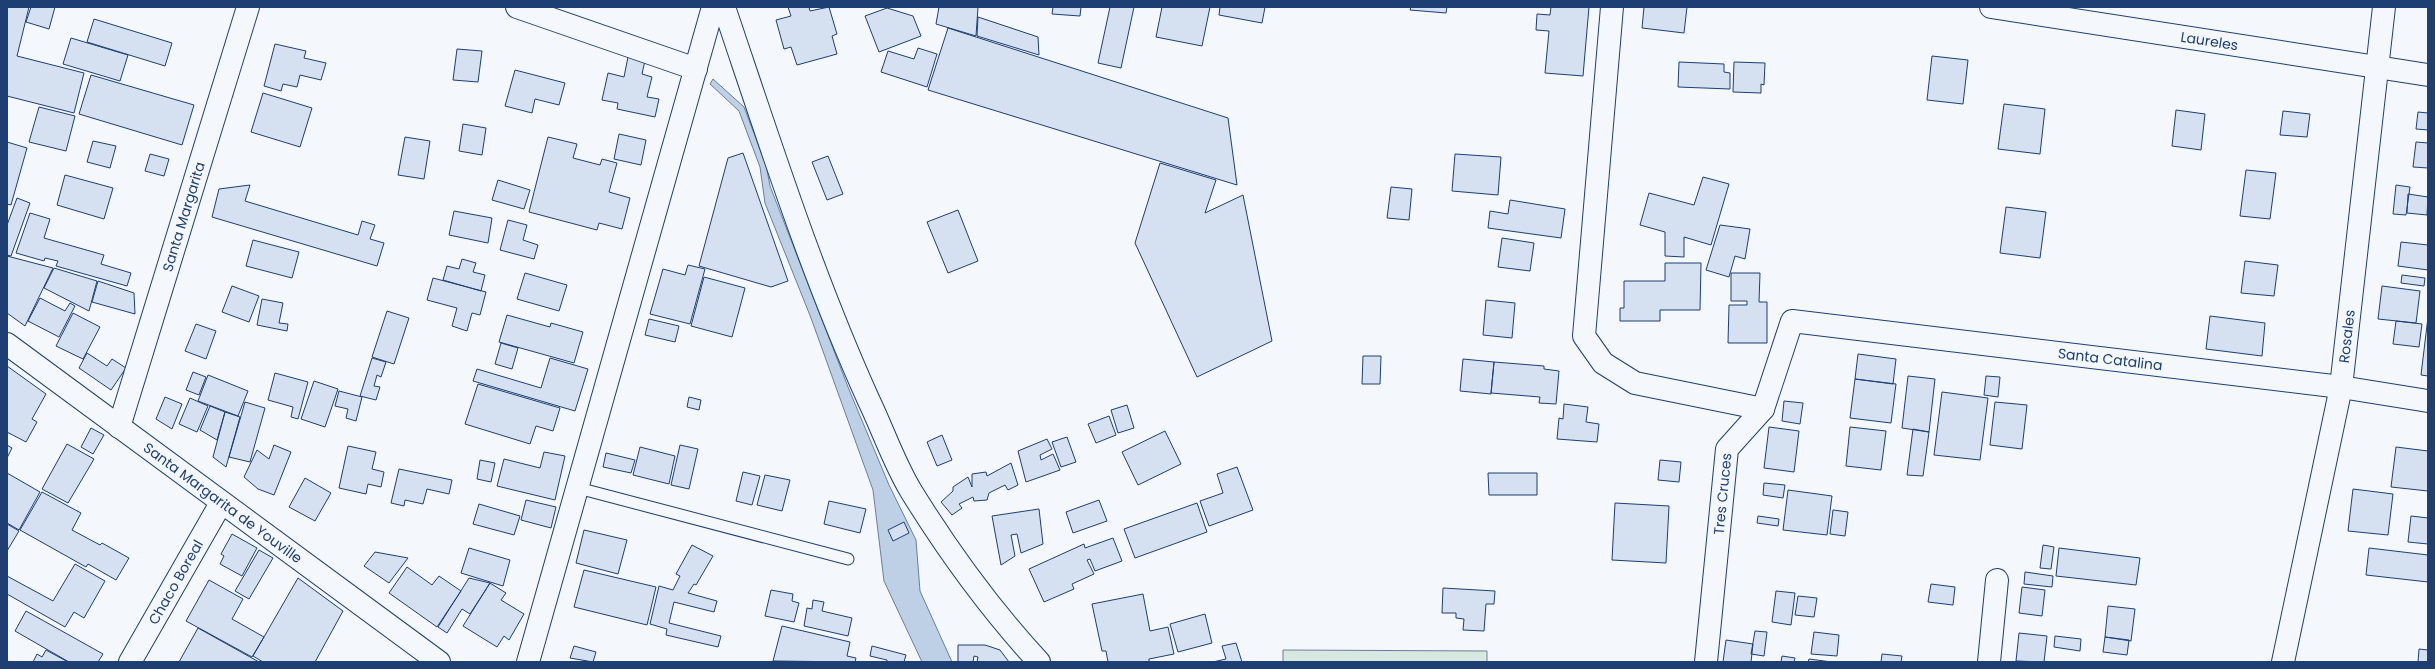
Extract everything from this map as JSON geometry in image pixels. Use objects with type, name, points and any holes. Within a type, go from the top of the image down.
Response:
[{"type":"street","name":"Santa Margarita","points":[[119,427],[248,7]]},
{"type":"street","points":[[517,7],[696,69]]},
{"type":"street","points":[[528,662],[713,7]]},
{"type":"street","points":[[724,7],[814,272],[860,381],[910,490],[954,555],[1015,636],[1039,662]]},
{"type":"street","points":[[1612,7],[1584,336],[1603,363],[1635,383],[1763,409]]},
{"type":"street","name":"Laureles","points":[[1991,7],[2428,75]]},
{"type":"street","name":"Rosales","points":[[2283,662],[2340,386],[2384,7]]},
{"type":"street","name":"Tres Cruces","points":[[1706,662],[1727,449],[1763,409],[1792,321]]},
{"type":"street","name":"Santa Catalina","points":[[1792,321],[2340,386],[2428,401]]},
{"type":"street","name":"Santa Margarita de Youville","points":[[7,344],[221,503],[440,662]]},
{"type":"street","name":"Chaco Boreal","points":[[130,662],[221,503]]},
{"type":"street","points":[[1989,662],[1996,580]]},
{"type":"lane","points":[[578,488],[848,559]]},
{"type":"shaded area","points":[[1283,650],[1487,651],[1487,662],[1283,662]]},
{"type":"water","points":[[713,79],[744,107],[766,165],[770,186],[850,392],[889,485],[916,540],[920,591],[952,662],[922,662],[884,581],[873,490],[811,318],[765,203],[760,167],[739,111],[710,84]]},
{"type":"building","points":[[7,7],[29,7],[17,56],[84,73],[74,113],[7,96]]},
{"type":"building","points":[[31,7],[55,7],[49,29],[26,22]]},
{"type":"building","points":[[788,7],[809,7],[810,11],[829,7],[837,34],[832,36],[837,54],[797,65],[791,47],[784,49],[776,20],[791,16]]},
{"type":"building","points":[[939,7],[978,7],[976,36],[936,24]]},
{"type":"building","points":[[1053,7],[1081,7],[1080,16],[1052,14]]},
{"type":"building","points":[[1110,7],[1134,7],[1121,68],[1098,63]]},
{"type":"building","points":[[1162,7],[1210,7],[1202,46],[1156,37]]},
{"type":"building","points":[[1220,7],[1265,7],[1262,23],[1219,15]]},
{"type":"building","points":[[1411,7],[1447,7],[1446,13],[1410,10]]},
{"type":"building","points":[[1551,7],[1589,7],[1583,76],[1545,73],[1549,31],[1536,30],[1537,14],[1550,15]]},
{"type":"building","points":[[1644,7],[1687,7],[1684,33],[1642,28]]},
{"type":"building","points":[[887,8],[913,16],[921,36],[879,52],[865,16]]},
{"type":"building","points":[[978,17],[1038,37],[1039,55],[977,36]]},
{"type":"building","points":[[94,19],[172,43],[165,66],[87,42]]},
{"type":"building","points":[[948,28],[1228,118],[1237,185],[928,90]]},
{"type":"building","points":[[71,38],[128,55],[120,81],[63,64]]},
{"type":"building","points":[[275,44],[306,51],[304,58],[326,63],[321,80],[300,75],[297,87],[283,84],[281,91],[264,86]]},
{"type":"building","points":[[918,48],[937,54],[927,87],[881,72],[888,51],[914,59]]},
{"type":"building","points":[[457,49],[482,51],[478,82],[453,80]]},
{"type":"building","points":[[629,52],[646,56],[642,74],[652,77],[647,97],[659,99],[655,117],[617,109],[618,103],[602,100],[608,73],[624,77]]},
{"type":"building","points":[[1932,56],[1968,60],[1963,104],[1927,100]]},
{"type":"building","points":[[1679,62],[1724,64],[1724,72],[1730,73],[1730,89],[1678,87]]},
{"type":"building","points":[[1734,62],[1765,63],[1764,85],[1761,84],[1761,93],[1733,92]]},
{"type":"building","points":[[515,70],[565,83],[559,105],[535,99],[532,113],[505,106]]},
{"type":"building","points":[[91,75],[194,105],[182,145],[79,114]]},
{"type":"building","points":[[263,93],[312,108],[300,147],[251,132]]},
{"type":"building","points":[[2004,104],[2045,109],[2040,154],[1998,149]]},
{"type":"building","points":[[39,107],[75,116],[66,151],[29,142]]},
{"type":"building","points":[[2176,110],[2205,114],[2201,150],[2172,146]]},
{"type":"building","points":[[2283,111],[2310,114],[2307,137],[2280,135]]},
{"type":"building","points":[[2418,112],[2428,113],[2428,130],[2416,129]]},
{"type":"building","points":[[463,124],[486,128],[482,155],[459,151]]},
{"type":"building","points":[[619,134],[646,140],[641,165],[614,159]]},
{"type":"building","points":[[405,137],[430,141],[424,179],[398,175]]},
{"type":"building","points":[[548,137],[577,144],[573,158],[600,165],[602,159],[617,163],[609,192],[630,198],[622,229],[599,223],[597,230],[529,212]]},
{"type":"building","points":[[93,141],[116,146],[110,168],[87,162]]},
{"type":"building","points":[[7,142],[27,148],[11,205],[7,204]]},
{"type":"building","points":[[2416,142],[2428,143],[2428,168],[2413,167]]},
{"type":"building","points":[[743,153],[788,281],[771,287],[699,266],[728,158]]},
{"type":"building","points":[[150,154],[169,159],[164,176],[145,171]]},
{"type":"building","points":[[1455,154],[1501,157],[1498,195],[1452,191]]},
{"type":"building","points":[[828,156],[843,194],[827,200],[812,162]]},
{"type":"building","points":[[1160,163],[1216,180],[1205,213],[1243,195],[1272,341],[1197,377],[1135,243]]},
{"type":"building","points":[[2246,170],[2276,173],[2270,219],[2240,216]]},
{"type":"building","points":[[65,175],[113,188],[104,219],[57,205]]},
{"type":"building","points":[[1703,177],[1729,184],[1711,245],[1684,237],[1684,257],[1665,256],[1665,232],[1640,225],[1649,193],[1694,205]]},
{"type":"building","points":[[498,180],[530,190],[524,209],[492,200]]},
{"type":"building","points":[[250,185],[245,201],[358,235],[362,221],[375,225],[370,239],[384,243],[377,266],[212,217],[219,189]]},
{"type":"building","points":[[2396,185],[2410,187],[2406,215],[2393,214]]},
{"type":"building","points":[[1391,187],[1412,189],[1409,220],[1387,218]]},
{"type":"building","points":[[2408,194],[2428,197],[2427,215],[2407,213]]},
{"type":"building","points":[[17,198],[30,203],[11,256],[7,255],[7,225]]},
{"type":"building","points":[[1510,200],[1565,209],[1561,238],[1488,228],[1490,211],[1508,214]]},
{"type":"building","points":[[2006,207],[2046,212],[2040,258],[2000,253]]},
{"type":"building","points":[[958,210],[978,261],[948,273],[927,222]]},
{"type":"building","points":[[454,211],[492,218],[488,243],[449,235]]},
{"type":"building","points":[[30,213],[50,219],[44,238],[104,255],[101,264],[131,273],[127,286],[56,266],[58,261],[45,258],[44,261],[16,253]]},
{"type":"building","points":[[508,220],[527,225],[523,240],[538,245],[534,259],[500,250]]},
{"type":"building","points":[[1720,225],[1750,229],[1745,259],[1735,256],[1729,277],[1706,270]]},
{"type":"building","points":[[1502,238],[1534,243],[1530,271],[1498,267]]},
{"type":"building","points":[[253,240],[299,252],[292,278],[246,266]]},
{"type":"building","points":[[2401,242],[2428,245],[2428,270],[2398,266]]},
{"type":"building","points":[[7,256],[53,268],[25,326],[7,313]]},
{"type":"building","points":[[462,259],[476,263],[473,272],[485,275],[481,291],[443,280],[447,266],[459,269]]},
{"type":"building","points":[[2245,261],[2278,265],[2274,296],[2241,293]]},
{"type":"building","points":[[1665,263],[1701,263],[1700,310],[1660,310],[1660,321],[1620,321],[1620,308],[1624,308],[1624,281],[1665,281]]},
{"type":"building","points":[[688,265],[705,269],[690,324],[650,314],[663,269],[685,275]]},
{"type":"building","points":[[54,268],[97,281],[89,311],[44,288]]},
{"type":"building","points":[[525,273],[567,285],[559,311],[517,299]]},
{"type":"building","points":[[1731,273],[1760,273],[1759,302],[1767,302],[1767,343],[1728,343],[1729,305],[1747,305],[1747,301],[1731,301]]},
{"type":"building","points":[[2402,275],[2425,278],[2424,286],[2401,283]]},
{"type":"building","points":[[704,277],[745,288],[732,337],[691,326]]},
{"type":"building","points":[[433,278],[486,292],[480,315],[472,313],[467,331],[452,326],[457,308],[427,300]]},
{"type":"building","points":[[98,281],[134,293],[135,314],[92,302]]},
{"type":"building","points":[[232,286],[259,296],[249,322],[222,312]]},
{"type":"building","points":[[2382,286],[2420,291],[2416,323],[2378,319]]},
{"type":"building","points":[[40,298],[65,311],[70,303],[75,306],[59,337],[28,321]]},
{"type":"building","points":[[262,299],[283,303],[279,323],[288,324],[287,331],[257,325]]},
{"type":"building","points":[[1486,300],[1515,303],[1512,338],[1483,335]]},
{"type":"building","points":[[387,311],[409,318],[394,364],[372,357]]},
{"type":"building","points":[[73,313],[100,327],[83,359],[56,346]]},
{"type":"building","points":[[507,315],[550,327],[551,323],[583,332],[574,363],[499,342]]},
{"type":"building","points":[[2210,316],[2265,323],[2262,356],[2206,349]]},
{"type":"building","points":[[2428,317],[2428,376],[2421,375]]},
{"type":"building","points":[[649,319],[679,326],[675,342],[645,335]]},
{"type":"building","points":[[2396,321],[2422,324],[2419,347],[2393,344]]},
{"type":"building","points":[[196,324],[216,331],[206,359],[185,351]]},
{"type":"building","points":[[501,343],[518,348],[512,369],[495,364]]},
{"type":"building","points":[[87,353],[107,366],[112,359],[126,368],[111,390],[79,368]]},
{"type":"building","points":[[1858,354],[1896,359],[1893,384],[1855,379]]},
{"type":"building","points":[[1363,356],[1381,356],[1380,384],[1362,384]]},
{"type":"building","points":[[372,358],[386,362],[381,377],[377,375],[374,386],[380,387],[376,400],[360,396]]},
{"type":"building","points":[[550,358],[588,369],[575,411],[473,381],[477,369],[541,388]]},
{"type":"building","points":[[1463,359],[1494,362],[1491,394],[1460,391]]},
{"type":"building","points":[[1494,362],[1544,366],[1544,369],[1559,371],[1556,404],[1539,403],[1540,397],[1491,393]]},
{"type":"building","points":[[7,366],[46,394],[32,419],[37,422],[26,442],[7,432]]},
{"type":"building","points":[[193,372],[206,377],[199,395],[186,390]]},
{"type":"building","points":[[275,373],[308,382],[298,419],[291,417],[293,407],[268,400]]},
{"type":"building","points":[[208,375],[248,391],[238,416],[198,401]]},
{"type":"building","points":[[1908,376],[1935,379],[1929,432],[1902,428]]},
{"type":"building","points":[[1986,376],[2000,377],[1998,397],[1984,395]]},
{"type":"building","points":[[1855,379],[1896,384],[1891,423],[1850,418]]},
{"type":"building","points":[[314,381],[338,389],[325,427],[301,419]]},
{"type":"building","points":[[478,384],[560,408],[553,431],[536,426],[530,444],[465,424]]},
{"type":"building","points":[[339,391],[362,397],[356,421],[346,418],[348,409],[335,406]]},
{"type":"building","points":[[1942,392],[1988,398],[1980,460],[1934,455]]},
{"type":"building","points":[[165,397],[182,404],[172,429],[156,419]]},
{"type":"building","points":[[689,397],[701,400],[699,410],[687,407]]},
{"type":"building","points":[[190,398],[208,406],[197,432],[179,424]]},
{"type":"building","points":[[1784,401],[1803,403],[1800,424],[1782,421]]},
{"type":"building","points":[[245,402],[265,408],[250,462],[229,457]]},
{"type":"building","points":[[1995,402],[2027,405],[2022,449],[1990,445]]},
{"type":"building","points":[[1564,404],[1588,407],[1586,422],[1599,424],[1597,442],[1557,439],[1559,418],[1563,419]]},
{"type":"building","points":[[1127,405],[1134,428],[1118,433],[1111,410]]},
{"type":"building","points":[[210,406],[225,412],[217,440],[200,430]]},
{"type":"building","points":[[225,412],[240,417],[226,467],[213,457]]},
{"type":"building","points":[[1109,416],[1116,435],[1096,443],[1088,424]]},
{"type":"building","points":[[1769,427],[1799,431],[1794,472],[1764,468]]},
{"type":"building","points":[[1850,427],[1886,431],[1881,470],[1846,466]]},
{"type":"building","points":[[91,428],[104,435],[93,454],[81,447]]},
{"type":"building","points":[[1913,429],[1929,432],[1923,476],[1907,475]]},
{"type":"building","points":[[1165,431],[1181,464],[1138,485],[1122,452]]},
{"type":"building","points":[[942,435],[952,460],[937,466],[927,442]]},
{"type":"building","points":[[1067,437],[1076,462],[1061,467],[1052,442]]},
{"type":"building","points":[[1047,439],[1052,449],[1040,455],[1041,460],[1053,454],[1060,470],[1026,482],[1018,451]]},
{"type":"building","points":[[67,444],[94,459],[68,503],[42,489]]},
{"type":"building","points":[[7,445],[12,448],[7,458]]},
{"type":"building","points":[[274,445],[291,452],[274,495],[258,489],[244,477],[257,450],[269,459]]},
{"type":"building","points":[[680,445],[698,449],[689,489],[671,485]]},
{"type":"building","points":[[348,446],[376,452],[372,469],[384,472],[381,487],[368,484],[366,494],[339,488]]},
{"type":"building","points":[[640,447],[675,456],[669,484],[633,475]]},
{"type":"building","points":[[2396,447],[2428,451],[2428,491],[2391,487]]},
{"type":"building","points":[[544,452],[565,456],[555,500],[497,486],[504,459],[540,468]]},
{"type":"building","points":[[606,453],[635,460],[631,473],[603,467]]},
{"type":"building","points":[[480,460],[495,463],[491,482],[477,479]]},
{"type":"building","points":[[1660,460],[1681,462],[1679,482],[1658,480]]},
{"type":"building","points":[[1011,463],[1018,485],[1008,490],[1005,485],[989,493],[987,500],[974,501],[973,497],[959,504],[962,508],[952,515],[941,502],[953,491],[953,487],[968,477],[972,487],[972,474],[986,472],[987,476]]},
{"type":"building","points":[[1237,467],[1253,510],[1209,526],[1200,501],[1223,493],[1217,474]]},
{"type":"building","points":[[399,469],[452,480],[449,494],[427,489],[423,504],[405,500],[404,506],[391,503]]},
{"type":"building","points":[[743,472],[760,476],[752,505],[736,501]]},
{"type":"building","points":[[7,473],[40,492],[19,530],[7,523]]},
{"type":"building","points":[[1488,473],[1537,473],[1537,495],[1489,495]]},
{"type":"building","points":[[765,475],[790,480],[782,511],[757,505]]},
{"type":"building","points":[[305,478],[331,493],[315,521],[289,507]]},
{"type":"building","points":[[1764,483],[1785,485],[1783,498],[1763,495]]},
{"type":"building","points":[[2353,489],[2393,494],[2388,535],[2348,531]]},
{"type":"building","points":[[1788,490],[1832,496],[1827,535],[1783,530]]},
{"type":"building","points":[[42,492],[81,513],[72,530],[100,545],[102,543],[129,558],[116,580],[88,564],[86,567],[20,530]]},
{"type":"building","points":[[526,500],[556,507],[551,528],[521,520]]},
{"type":"building","points":[[1099,500],[1107,521],[1073,533],[1066,512]]},
{"type":"building","points":[[829,501],[866,509],[860,533],[824,524]]},
{"type":"building","points":[[1197,503],[1207,532],[1135,558],[1124,529]]},
{"type":"building","points":[[1615,503],[1669,506],[1666,563],[1612,560]]},
{"type":"building","points":[[479,504],[520,516],[514,535],[473,524]]},
{"type":"building","points":[[1039,509],[1043,544],[1021,553],[1017,534],[1011,535],[1015,556],[1001,565],[992,516]]},
{"type":"building","points":[[1833,510],[1848,512],[1845,536],[1830,534]]},
{"type":"building","points":[[1758,516],[1779,519],[1778,526],[1757,523]]},
{"type":"building","points":[[2411,516],[2428,518],[2428,544],[2408,542]]},
{"type":"building","points":[[904,522],[909,533],[893,541],[888,530]]},
{"type":"building","points":[[7,524],[19,531],[7,551]]},
{"type":"building","points":[[584,530],[627,540],[618,574],[576,563]]},
{"type":"building","points":[[232,534],[257,548],[242,576],[220,564],[224,556],[221,554]]},
{"type":"building","points":[[1113,538],[1122,561],[1095,571],[1090,559],[1087,560],[1094,574],[1072,584],[1074,589],[1044,602],[1029,569],[1084,544],[1085,548]]},
{"type":"building","points":[[692,545],[713,556],[696,585],[694,584],[688,593],[717,601],[714,612],[674,602],[669,623],[721,636],[718,647],[666,635],[667,629],[650,624],[659,586],[673,590],[680,576],[676,574]]},
{"type":"building","points":[[2043,545],[2054,547],[2051,569],[2040,568]]},
{"type":"building","points":[[469,548],[510,560],[503,586],[461,573]]},
{"type":"building","points":[[2059,548],[2140,558],[2136,585],[2056,576]]},
{"type":"building","points":[[2369,548],[2428,555],[2428,582],[2366,575]]},
{"type":"building","points":[[259,550],[273,558],[249,599],[235,591]]},
{"type":"building","points":[[375,552],[408,558],[389,583],[364,566]]},
{"type":"building","points":[[75,564],[105,581],[84,618],[74,612],[65,627],[7,594],[7,576],[53,601]]},
{"type":"building","points":[[407,567],[432,585],[439,576],[461,591],[437,627],[389,593]]},
{"type":"building","points":[[584,570],[656,587],[647,625],[574,607]]},
{"type":"building","points":[[2025,572],[2053,576],[2052,587],[2024,584]]},
{"type":"building","points":[[298,578],[343,611],[315,662],[263,662],[253,656]]},
{"type":"building","points":[[469,578],[490,583],[470,614],[462,609],[447,633],[438,627]]},
{"type":"building","points":[[209,580],[243,599],[232,619],[264,637],[252,657],[186,621]]},
{"type":"building","points":[[490,583],[506,593],[501,600],[524,614],[509,640],[504,636],[497,647],[463,626]]},
{"type":"building","points":[[1931,584],[1955,587],[1953,605],[1928,602]]},
{"type":"building","points":[[2022,587],[2045,590],[2042,616],[2019,613]]},
{"type":"building","points":[[1443,588],[1495,591],[1494,604],[1486,604],[1484,631],[1463,630],[1464,619],[1456,618],[1456,613],[1442,613]]},
{"type":"building","points":[[771,590],[793,594],[792,601],[799,603],[794,622],[765,616]]},
{"type":"building","points":[[1776,591],[1795,593],[1791,625],[1772,622]]},
{"type":"building","points":[[1143,594],[1150,631],[1168,627],[1174,654],[1149,659],[1149,662],[1108,662],[1106,651],[1102,651],[1092,604]]},
{"type":"building","points":[[1798,596],[1817,598],[1814,617],[1795,615]]},
{"type":"building","points":[[813,600],[824,602],[822,611],[852,618],[848,636],[804,626],[807,608],[812,609]]},
{"type":"building","points":[[2108,606],[2135,609],[2131,641],[2105,637]]},
{"type":"building","points":[[26,611],[103,654],[98,662],[69,662],[15,631]]},
{"type":"building","points":[[1205,614],[1212,643],[1178,652],[1170,624]]},
{"type":"building","points":[[782,626],[850,642],[847,656],[856,658],[855,662],[773,661]]},
{"type":"building","points":[[198,628],[259,662],[179,662]]},
{"type":"building","points":[[1755,631],[1767,632],[1764,656],[1751,654]]},
{"type":"building","points":[[1814,632],[1839,635],[1837,656],[1811,654]]},
{"type":"building","points":[[2019,633],[2047,636],[2044,662],[2016,661]]},
{"type":"building","points":[[2055,636],[2081,639],[2080,651],[2054,647]]},
{"type":"building","points":[[2105,637],[2129,640],[2127,655],[2103,652]]},
{"type":"building","points":[[1726,640],[1753,644],[1751,662],[1723,662]]},
{"type":"building","points":[[1236,643],[1242,662],[1213,662],[1226,659],[1222,646]]},
{"type":"building","points":[[958,645],[985,645],[1000,650],[1009,662],[977,662],[978,657],[974,656],[973,662],[958,662]]},
{"type":"building","points":[[574,646],[596,652],[593,662],[570,658]]},
{"type":"building","points":[[872,646],[906,655],[904,662],[887,662],[887,660],[870,656]]},
{"type":"building","points":[[2419,649],[2428,650],[2428,662],[2418,662]]},
{"type":"building","points":[[46,650],[68,662],[33,662],[37,654],[42,657]]},
{"type":"building","points":[[1882,654],[1902,656],[1901,662],[1881,662]]},
{"type":"building","points":[[1782,656],[1795,658],[1794,662],[1781,662]]},
{"type":"building","points":[[1809,659],[1832,662],[1808,662]]}]
